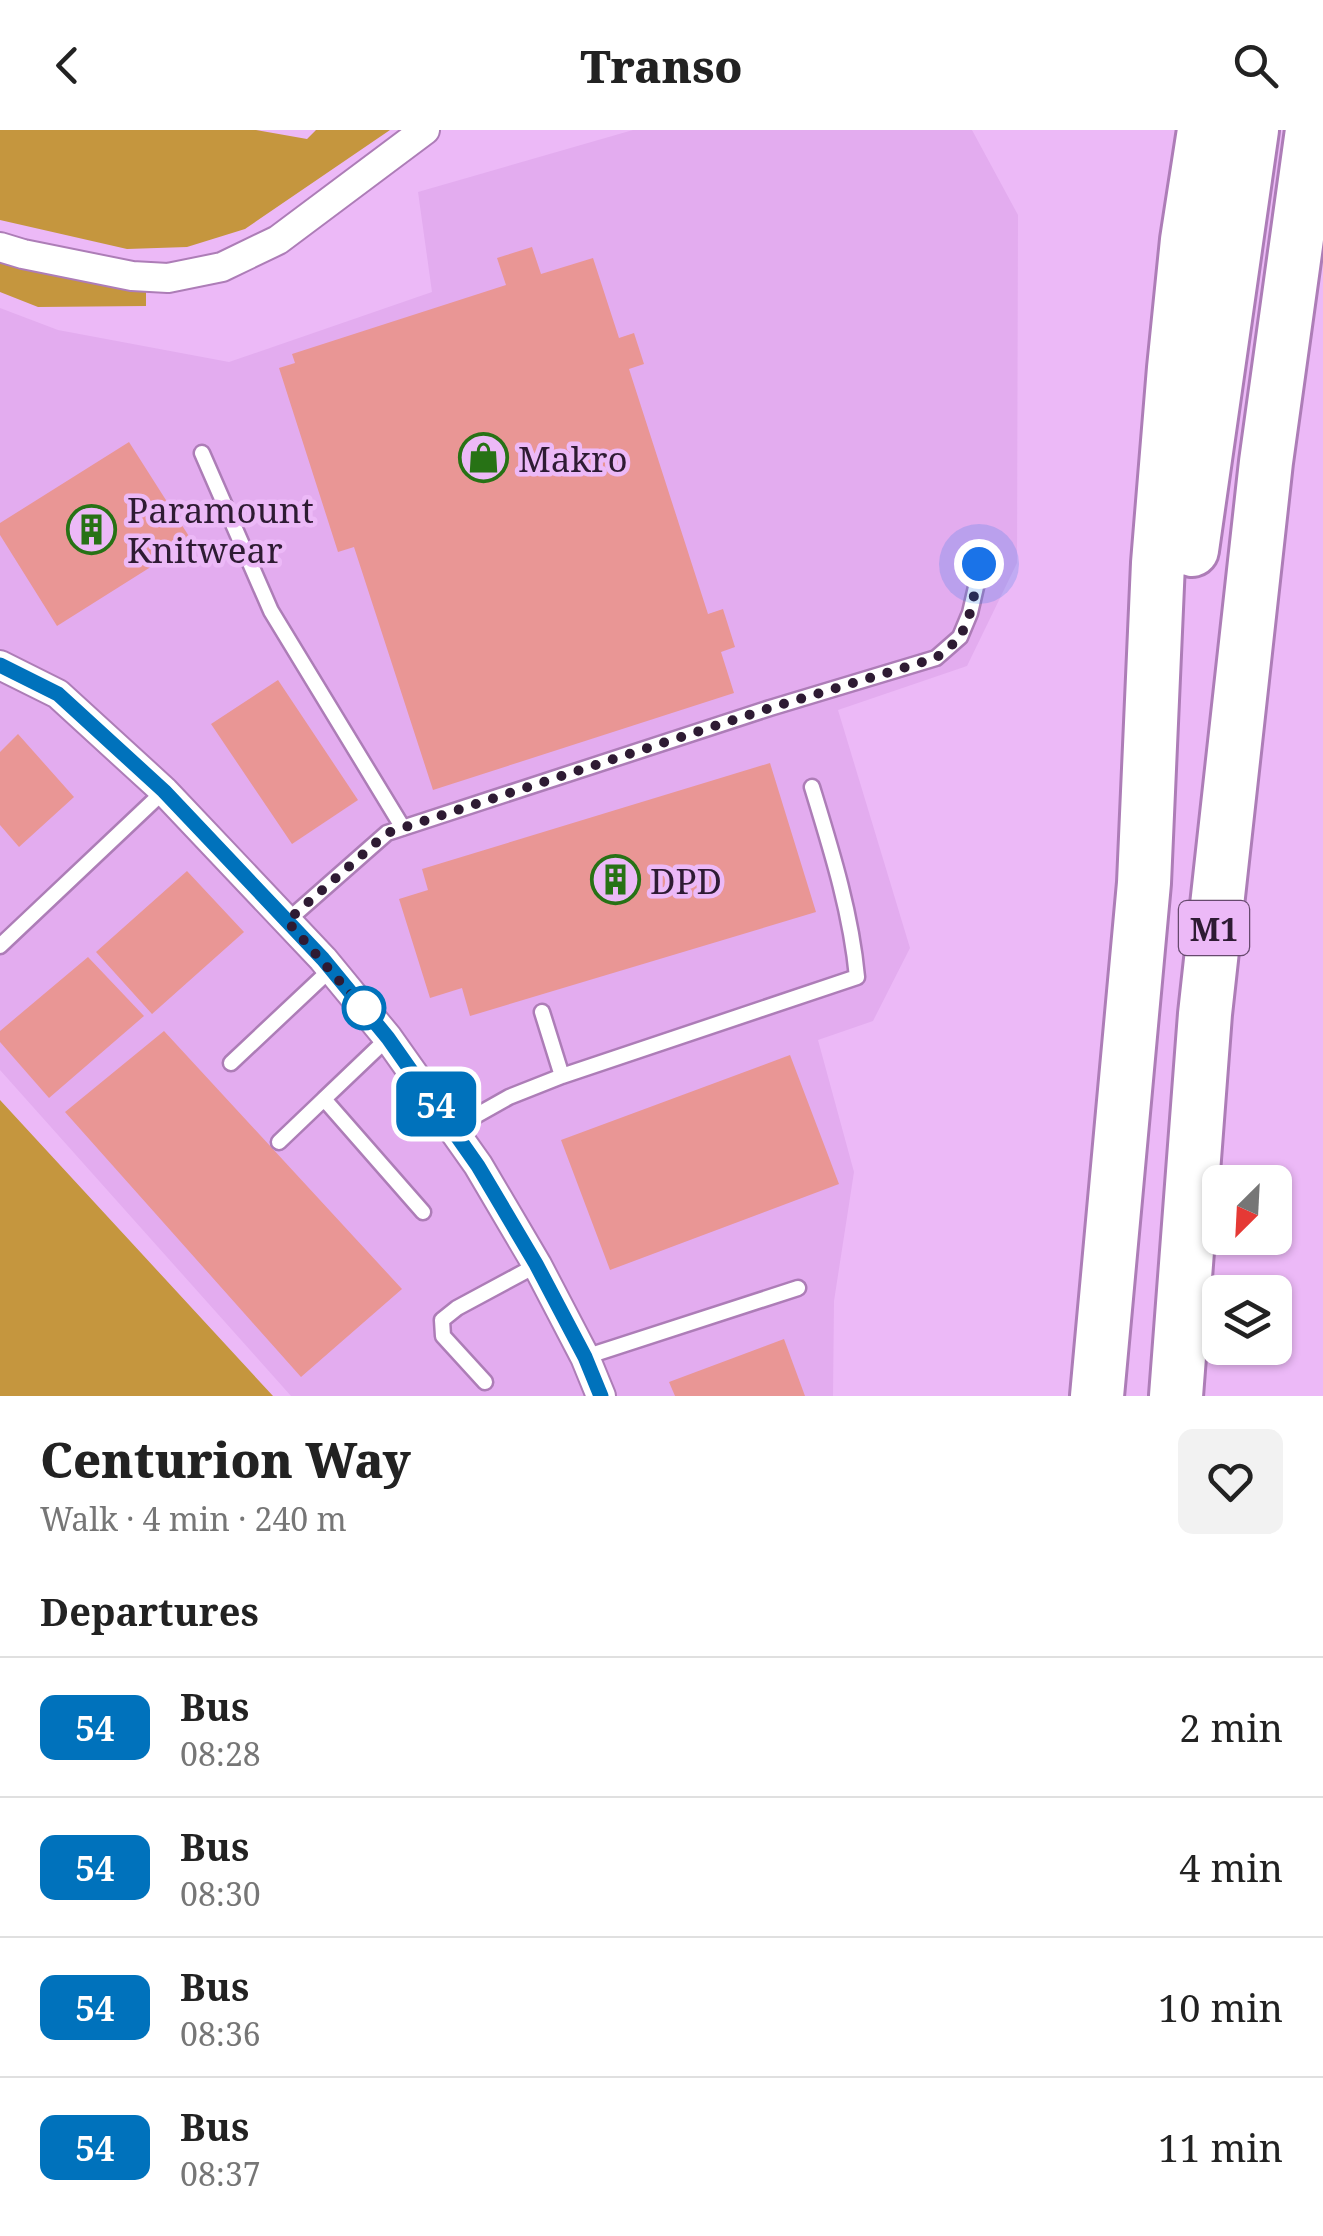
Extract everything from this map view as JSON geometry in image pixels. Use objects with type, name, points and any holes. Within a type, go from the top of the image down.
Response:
[{"type":"highway","points":[[1144,883],[1160,544],[1187,240],[1204,130]]},
{"type":"highway","name":"M1","points":[[1097,1396],[1144,883],[1252,130]]},
{"type":"highway","name":"M1","points":[[1176,1396],[1205,1014],[1266,462],[1312,130]]},
{"type":"highway","points":[[1266,462],[1307,328],[1323,240]]},
{"type":"street","points":[[0,247],[132,276],[168,278],[222,267],[278,240],[425,130]]},
{"type":"street","points":[[1,668],[58,694],[164,791],[331,969],[388,1038],[454,1128],[536,1264],[601,1396]]},
{"type":"lane","points":[[202,453],[270,611],[403,828]]},
{"type":"lane","points":[[287,921],[387,833],[936,658],[960,638],[970,613],[979,564]]},
{"type":"lane","points":[[454,1128],[509,1096],[562,1076],[858,977],[846,904],[812,787]]},
{"type":"lane","points":[[0,946],[164,791]]},
{"type":"lane","points":[[231,1063],[331,969]]},
{"type":"lane","points":[[542,1012],[562,1076]]},
{"type":"lane","points":[[279,1142],[388,1038]]},
{"type":"lane","points":[[324,1099],[423,1212]]},
{"type":"lane","points":[[485,1382],[443,1336],[442,1320],[536,1264]]},
{"type":"lane","points":[[585,1357],[798,1288]]},
{"type":"shaded area","points":[[0,130],[256,130],[307,139],[316,130],[390,130],[245,229],[187,247],[127,249],[0,220]]},
{"type":"shaded area","points":[[633,130],[972,130],[1018,215],[1017,563],[967,666],[838,710],[910,948],[873,1021],[818,1040],[854,1172],[834,1301],[833,1396],[291,1396],[0,1070],[0,308],[58,330],[229,362],[432,292],[418,192]]},
{"type":"shaded area","points":[[0,261],[146,289],[146,306],[38,307],[0,292]]},
{"type":"shaded area","points":[[0,1100],[273,1396],[0,1396]]},
{"type":"building","name":"Makro","points":[[532,247],[541,274],[593,258],[619,338],[634,333],[644,364],[629,369],[708,614],[723,609],[735,647],[721,652],[734,693],[433,790],[354,547],[338,552],[279,368],[295,363],[292,354],[506,285],[497,258]]},
{"type":"building","name":"Paramount Knitwear","points":[[129,442],[192,541],[57,626],[0,535],[0,523]]},
{"type":"building","points":[[278,680],[358,800],[292,844],[211,724]]},
{"type":"building","points":[[18,734],[74,797],[19,847],[0,825],[0,752]]},
{"type":"building","name":"DPD","points":[[770,763],[816,912],[470,1016],[462,988],[430,998],[399,899],[428,890],[422,869]]},
{"type":"building","points":[[187,871],[244,932],[152,1014],[96,952]]},
{"type":"building","points":[[88,957],[144,1016],[49,1098],[0,1042],[0,1031]]},
{"type":"building","points":[[164,1031],[402,1289],[301,1377],[65,1112]]},
{"type":"building","points":[[790,1055],[839,1184],[610,1270],[561,1140]]},
{"type":"building","points":[[784,1339],[805,1396],[675,1396],[669,1382]]},
{"type":"bus line","name":"54","points":[[0,665],[58,694],[164,791],[323,959],[388,1038],[478,1166],[536,1264],[601,1396]]},
{"type":"place","name":"Makro","points":[[483,458]]},
{"type":"place","name":"Paramount Knitwear","points":[[92,529]]},
{"type":"place","name":"DPD","points":[[615,880]]},
{"type":"route","points":[[364,1008],[369,1015],[287,921],[387,833],[936,658],[960,638],[970,613],[979,564]]}]
